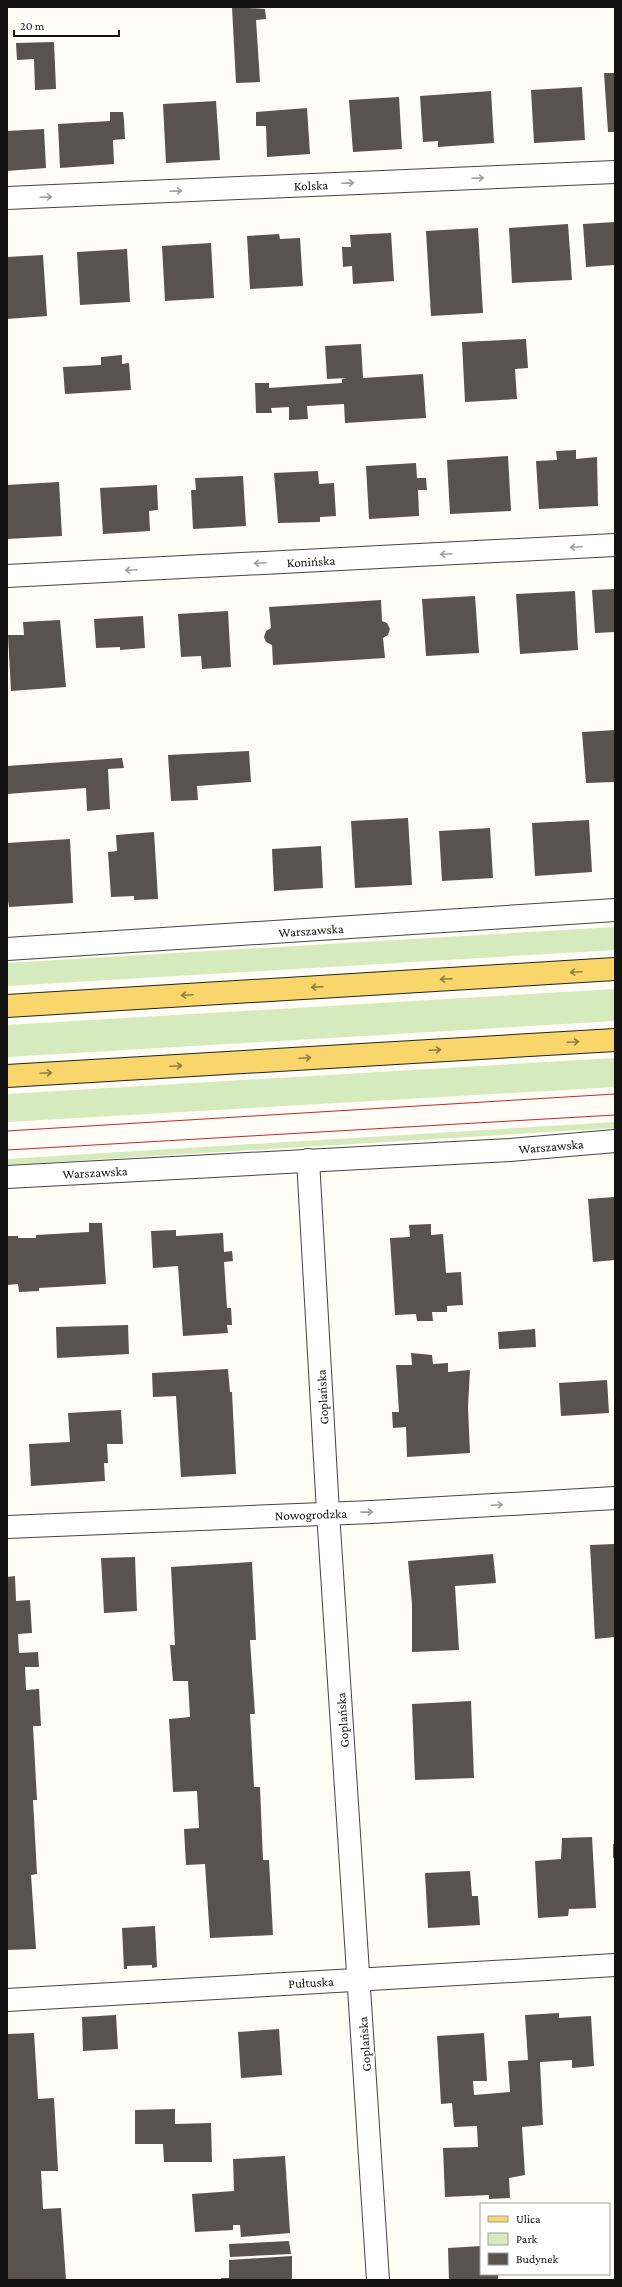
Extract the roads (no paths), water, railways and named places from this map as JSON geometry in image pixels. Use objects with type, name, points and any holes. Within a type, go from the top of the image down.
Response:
[{"type":"main road","points":[[7,1006],[615,969]]},
{"type":"main road","points":[[7,1076],[615,1040]]},
{"type":"street","name":"Kolska","points":[[7,198],[615,172]]},
{"type":"street","name":"Konińska","points":[[7,576],[615,545]]},
{"type":"street","name":"Warszawska","points":[[7,949],[615,910]]},
{"type":"street","name":"Warszawska","points":[[7,1177],[510,1150],[615,1141]]},
{"type":"street","name":"Goplańska","points":[[308,1160],[328,1512],[360,1980],[378,2280]]},
{"type":"street","name":"Nowogrodzka","points":[[7,1527],[328,1512],[372,1512],[615,1498]]},
{"type":"street","name":"Pułtuska","points":[[7,2000],[615,1965]]},
{"type":"tram line","points":[[7,1131],[615,1094]]},
{"type":"tram line","points":[[7,1150],[615,1115]]}]
